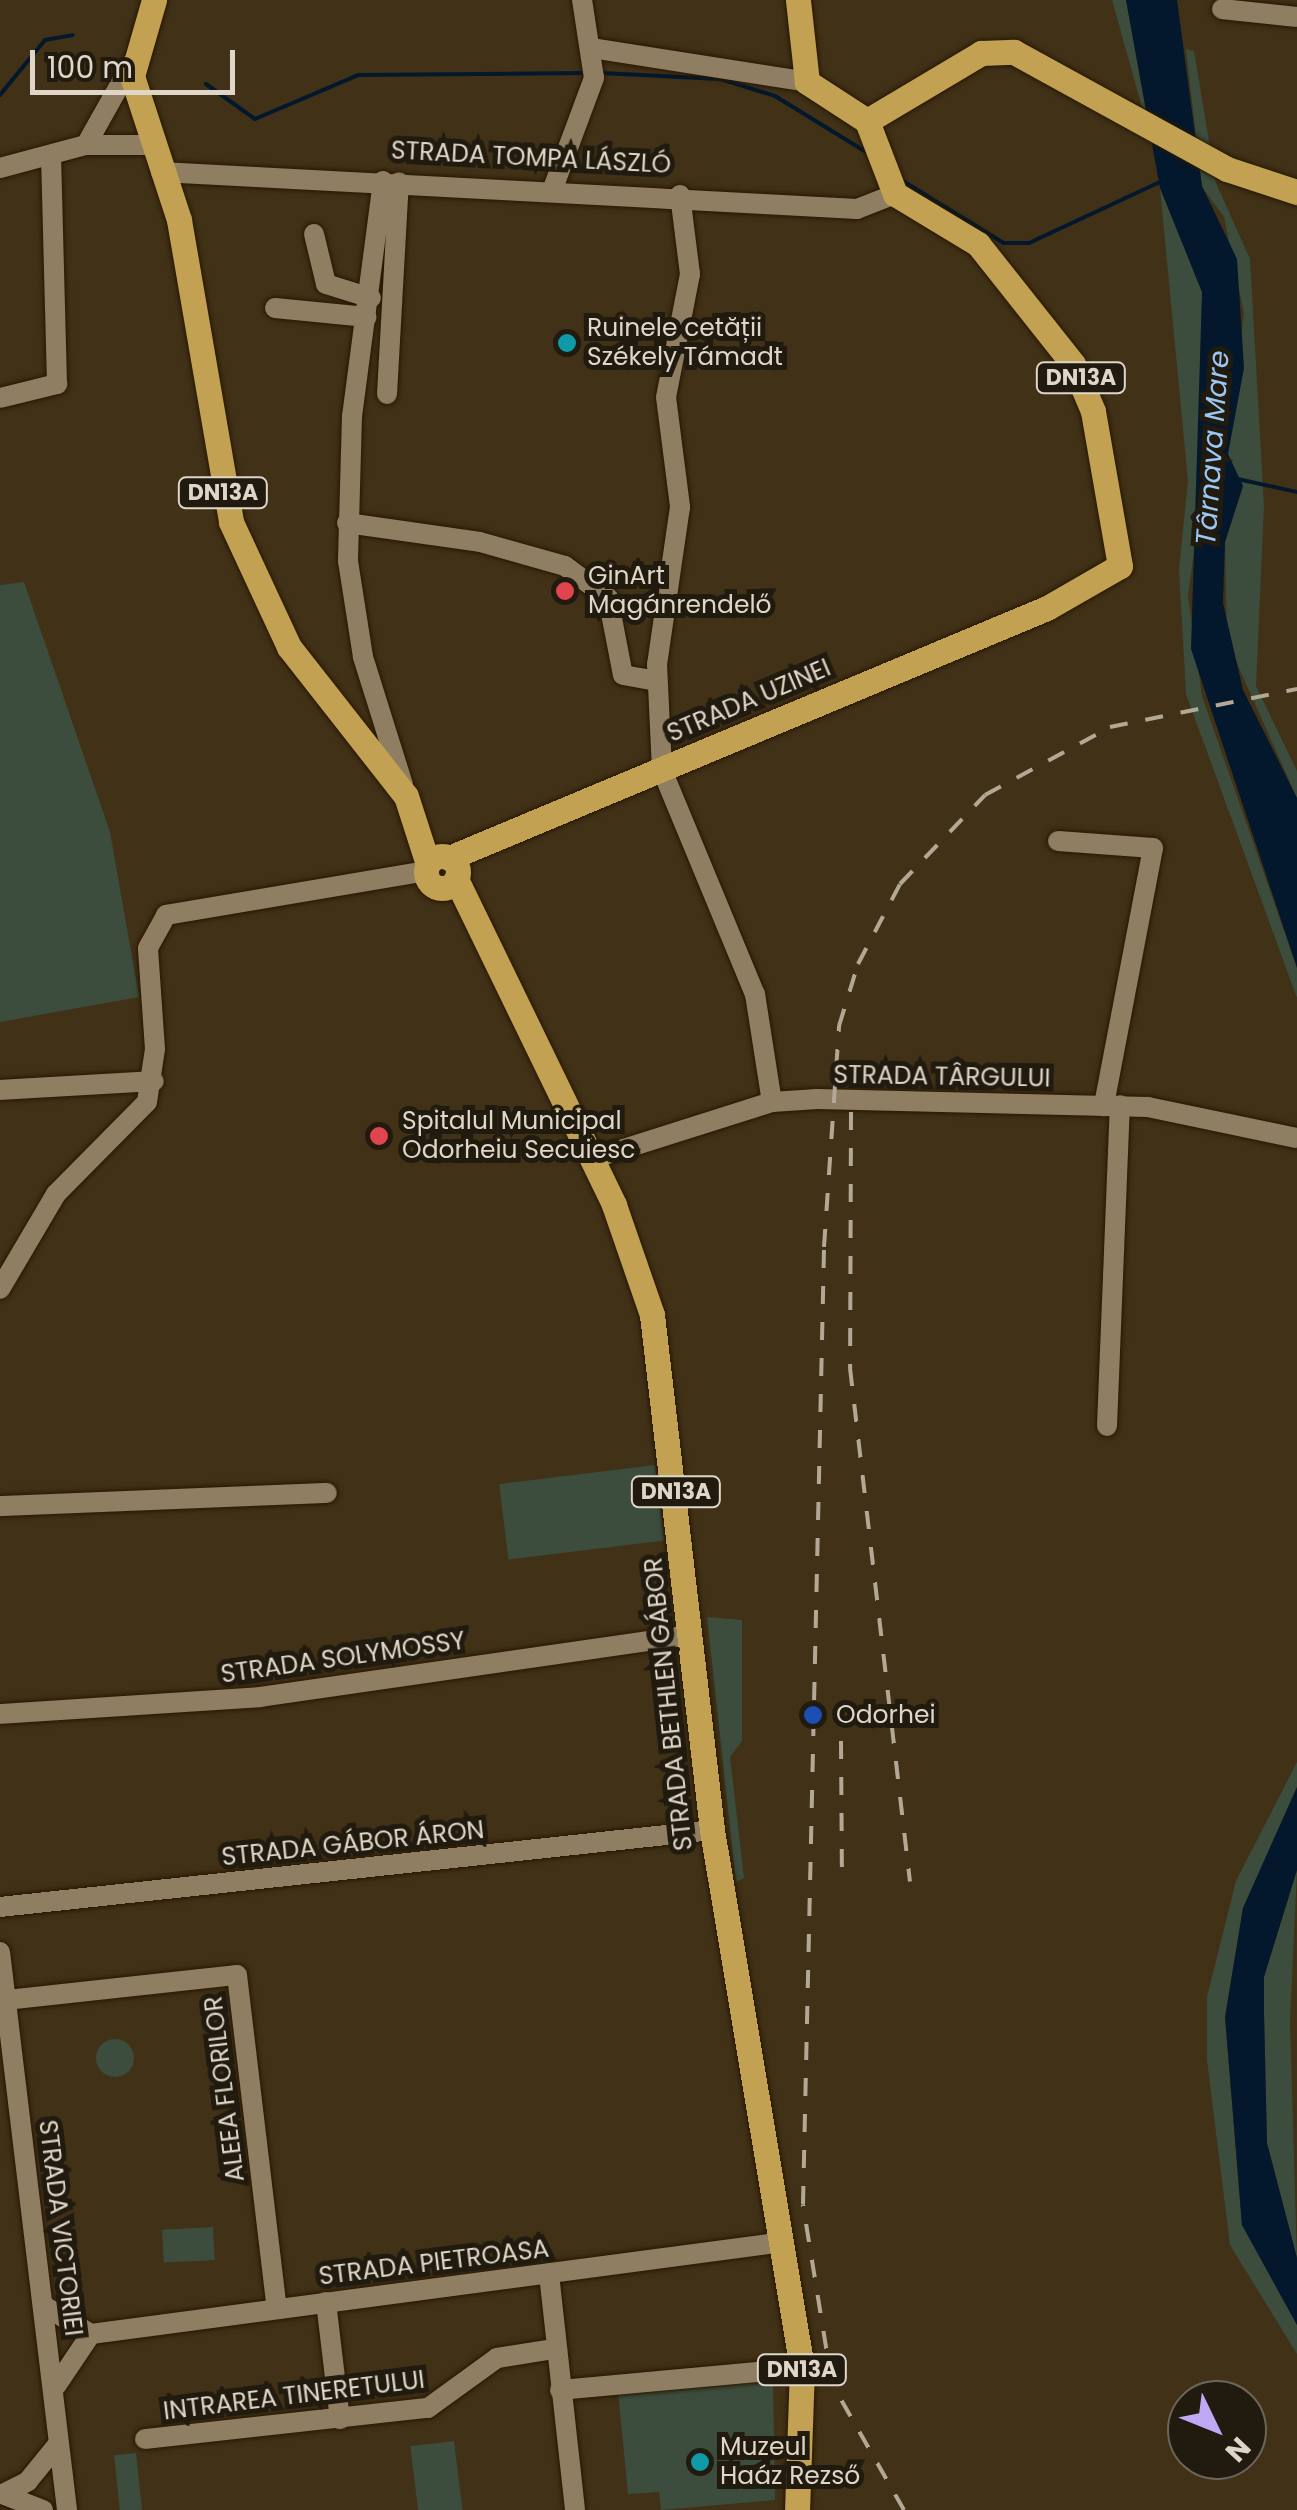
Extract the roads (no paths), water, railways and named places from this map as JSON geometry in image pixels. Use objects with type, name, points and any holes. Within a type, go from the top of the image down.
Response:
[{"type":"main road","points":[[132,63],[154,0]]},
{"type":"main road","points":[[798,0],[814,90],[871,127],[890,175]]},
{"type":"main road","points":[[871,127],[998,50],[1227,169],[1294,195]]},
{"type":"main road","name":"DN13A","points":[[132,63],[150,144],[182,232],[232,522],[282,635],[406,796],[441,872]]},
{"type":"main road","points":[[890,175],[905,116],[922,95]]},
{"type":"main road","points":[[871,127],[905,116]]},
{"type":"main road","name":"STRADA UZINEI","points":[[441,872],[476,852],[662,770],[1047,608],[1120,566],[1085,386],[1002,268],[890,175]]},
{"type":"main road","name":"STRADA BETHLEN GÁBOR","points":[[441,872],[592,1159],[652,1315],[712,1830],[802,2368],[800,2506]]},
{"type":"street","points":[[552,192],[592,64],[582,0]]},
{"type":"street","points":[[1222,9],[1297,16]]},
{"type":"street","points":[[86,145],[132,63]]},
{"type":"street","points":[[592,64],[814,90]]},
{"type":"street","points":[[0,168],[51,159],[86,145],[150,144]]},
{"type":"street","points":[[0,398],[58,384],[51,159]]},
{"type":"street","name":"STRADA TOMPA LÁSZLÓ","points":[[161,172],[552,192],[680,194],[857,209],[890,175]]},
{"type":"street","points":[[391,181],[369,308],[347,523],[353,608],[379,717],[406,796]]},
{"type":"street","points":[[387,394],[391,181]]},
{"type":"street","points":[[680,194],[690,274],[666,412],[678,541],[656,681],[662,770],[756,994],[772,1102]]},
{"type":"street","points":[[314,234],[326,284],[369,308]]},
{"type":"street","points":[[275,308],[369,308]]},
{"type":"street","points":[[347,523],[536,554],[608,598],[623,676],[656,681]]},
{"type":"street","points":[[351,727],[379,717]]},
{"type":"street","points":[[1058,841],[1153,848],[1112,1105],[1107,1426]]},
{"type":"street","points":[[2,1279],[56,1194],[134,1120],[154,1081],[148,948],[166,915],[441,872]]},
{"type":"street","points":[[0,1090],[154,1081]]},
{"type":"street","name":"STRADA TÂRGULUI","points":[[592,1159],[772,1102],[1112,1105],[1297,1138]]},
{"type":"street","points":[[0,1506],[327,1493]]},
{"type":"street","name":"STRADA SOLYMOSSY","points":[[0,1714],[260,1697],[690,1636]]},
{"type":"street","name":"STRADA GÁBOR ÁRON","points":[[0,1907],[712,1830]]},
{"type":"street","name":"STRADA VICTORIEI","points":[[0,1952],[46,2307],[66,2510]]},
{"type":"street","name":"ALEEA FLORILOR","points":[[6,2000],[237,1975],[277,2308]]},
{"type":"street","name":"STRADA PIETROASA","points":[[91,2334],[783,2242]]},
{"type":"street","points":[[550,2274],[554,2348],[575,2510]]},
{"type":"street","points":[[326,2302],[340,2419]]},
{"type":"street","points":[[46,2307],[91,2334],[54,2396]]},
{"type":"street","name":"INTRAREA TINERETULUI","points":[[145,2439],[428,2408],[497,2358],[554,2348]]},
{"type":"street","points":[[560,2390],[802,2368]]},
{"type":"street","points":[[1,2494],[34,2474],[58,2444]]},
{"type":"street","points":[[1,2494],[43,2510]]},
{"type":"water","name":"Târnava Mare","points":[[1126,0],[1177,0],[1202,186],[1237,259],[1244,368],[1228,454],[1243,486],[1225,542],[1223,603],[1243,690],[1297,798],[1297,968],[1191,649],[1202,292],[1160,188]]},
{"type":"water","points":[[1297,1787],[1297,1870],[1264,1977],[1264,2012],[1267,2143],[1297,2258],[1297,2325],[1242,2225],[1225,2017],[1243,1908]]},
{"type":"waterway","points":[[0,95],[45,40],[73,35]]},
{"type":"waterway","points":[[206,84],[255,119],[358,75],[586,73]]},
{"type":"waterway","points":[[601,73],[721,79],[775,96],[866,152]]},
{"type":"waterway","points":[[901,180],[1004,243],[1029,243],[1160,182]]},
{"type":"waterway","name":"Târnava Mare","points":[[1233,478],[1297,492]]},
{"type":"railway","points":[[904,2510],[832,2384],[803,2204],[824,1247],[839,1026],[858,964],[900,884],[985,795],[1110,727],[1297,689]]},
{"type":"railway","points":[[851,1112],[850,1368],[910,1882]]},
{"type":"railway","points":[[841,1741],[842,1872]]},
{"type":"place","name":"Ruinele cetății Székely Támadt","points":[[567,343]]},
{"type":"place","name":"GinArt Magánrendelő","points":[[565,591]]},
{"type":"place","name":"Spitalul Municipal Odorheiu Secuiesc","points":[[379,1136]]},
{"type":"place","name":"Odorhei","points":[[813,1715]]},
{"type":"place","name":"Muzeul Haáz Rezső","points":[[700,2462]]}]
